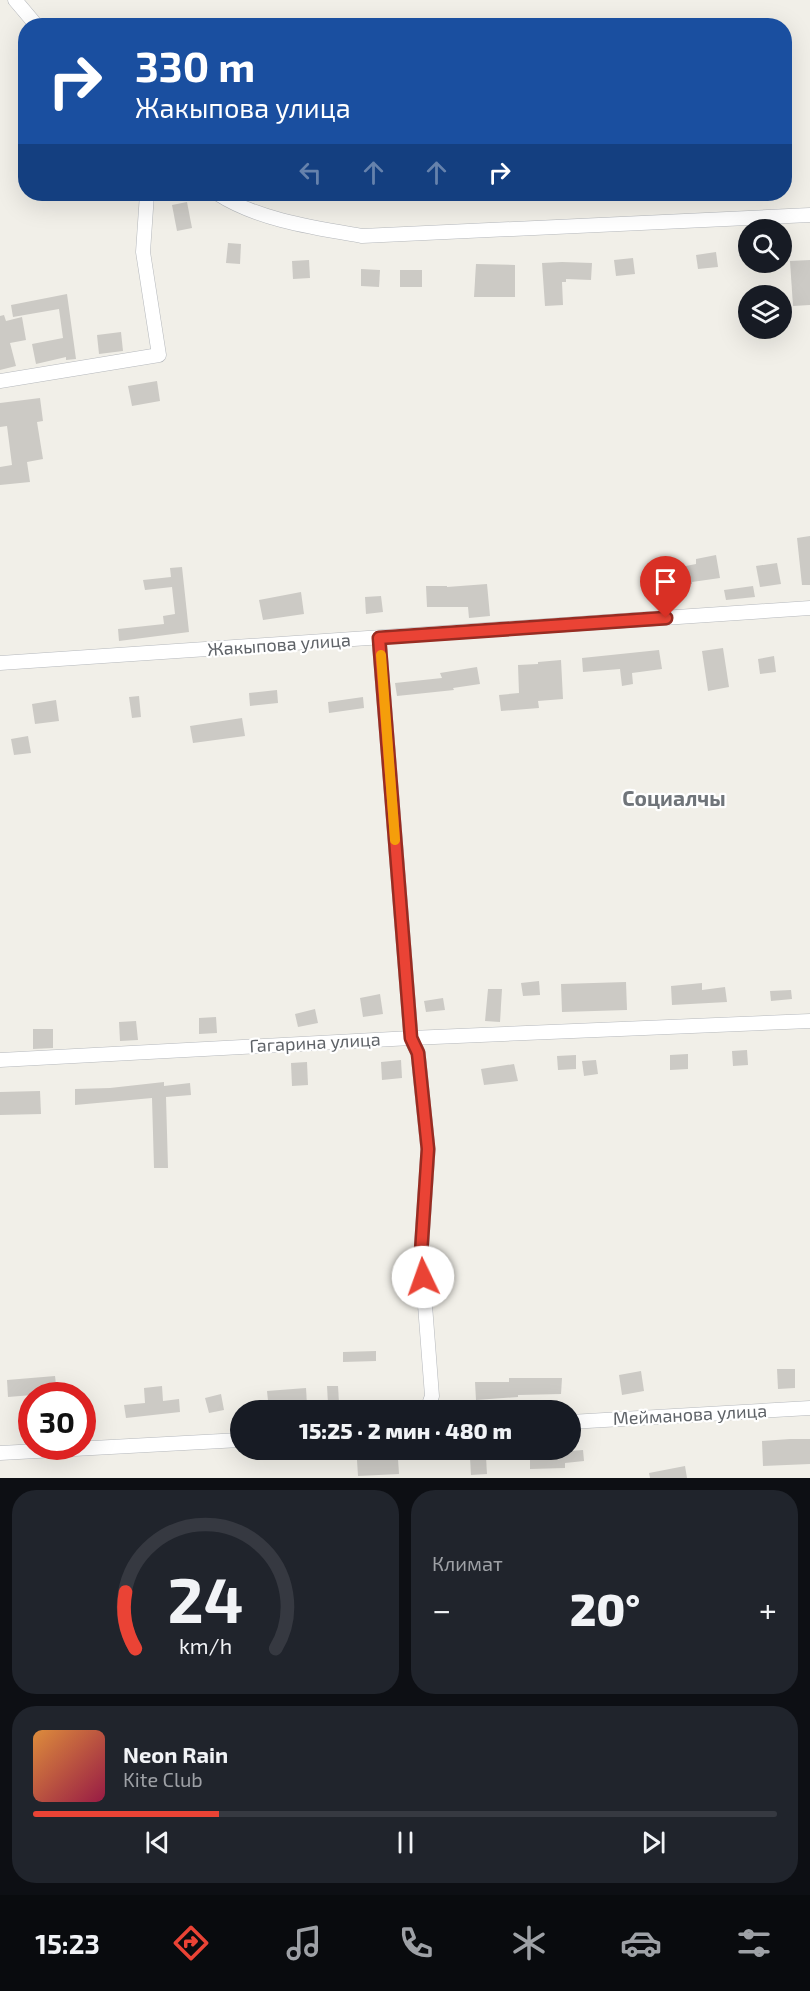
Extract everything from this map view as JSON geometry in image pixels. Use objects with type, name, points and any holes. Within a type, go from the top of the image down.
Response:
[{"type":"street","points":[[15,0],[30,18]]},
{"type":"street","points":[[0,381],[159,356],[143,252],[147,201]]},
{"type":"street","points":[[229,201],[236,205],[314,228],[362,236],[810,216]]},
{"type":"street","name":"Жакыпова улица","points":[[0,663],[810,608]]},
{"type":"street","points":[[379,638],[411,1038],[418,1053],[428,1149],[421,1253],[431,1400]]},
{"type":"street","name":"Гагарина улица","points":[[0,1060],[411,1038],[810,1021]]},
{"type":"street","name":"Мейманова улица","points":[[581,1421],[810,1408]]},
{"type":"street","points":[[0,1453],[230,1441]]},
{"type":"building","points":[[187,202],[192,228],[177,231],[172,205]]},
{"type":"building","points":[[228,243],[241,244],[240,264],[226,263]]},
{"type":"building","points":[[716,252],[718,267],[698,269],[696,255]]},
{"type":"building","points":[[633,258],[635,274],[616,276],[614,260]]},
{"type":"building","points":[[309,260],[310,278],[293,279],[292,261]]},
{"type":"building","points":[[810,260],[810,305],[793,306],[792,261]]},
{"type":"building","points":[[542,263],[592,263],[591,280],[566,279],[566,282],[562,282],[563,305],[545,306]]},
{"type":"building","points":[[476,264],[515,265],[515,297],[474,297]]},
{"type":"building","points":[[361,269],[380,270],[379,287],[361,286]]},
{"type":"building","points":[[400,270],[422,270],[422,287],[400,287]]},
{"type":"building","points":[[67,294],[76,359],[66,360],[66,357],[36,364],[32,344],[63,338],[59,309],[13,317],[11,305]]},
{"type":"building","points":[[4,315],[6,321],[22,317],[26,340],[10,343],[16,366],[0,370],[0,316]]},
{"type":"building","points":[[121,332],[123,351],[99,354],[97,335]]},
{"type":"building","points":[[157,381],[160,401],[132,406],[128,386]]},
{"type":"building","points":[[40,398],[43,421],[37,422],[43,459],[27,462],[30,482],[0,485],[0,467],[12,465],[7,426],[0,427],[0,403]]},
{"type":"building","points":[[810,536],[810,585],[802,585],[797,538]]},
{"type":"building","points":[[716,555],[720,578],[692,582],[692,584],[664,590],[660,571],[696,564],[696,559]]},
{"type":"building","points":[[777,563],[781,584],[760,587],[756,566]]},
{"type":"building","points":[[182,567],[189,632],[119,641],[118,629],[164,624],[163,616],[175,614],[172,587],[145,590],[143,580],[171,577],[170,568]]},
{"type":"building","points":[[487,584],[490,616],[469,618],[468,607],[427,607],[426,586]]},
{"type":"building","points":[[753,586],[755,597],[726,600],[724,590]]},
{"type":"building","points":[[301,592],[304,614],[263,620],[259,600]]},
{"type":"building","points":[[381,596],[383,612],[366,614],[365,597]]},
{"type":"building","points":[[723,648],[729,687],[708,691],[702,651]]},
{"type":"building","points":[[659,650],[662,669],[632,673],[633,684],[622,686],[620,669],[583,672],[582,658]]},
{"type":"building","points":[[774,656],[776,672],[760,674],[758,659]]},
{"type":"building","points":[[561,660],[563,699],[538,701],[539,708],[501,711],[499,695],[519,693],[518,665]]},
{"type":"building","points":[[477,667],[480,684],[453,688],[454,690],[397,696],[395,683],[442,678],[440,673]]},
{"type":"building","points":[[277,690],[278,703],[250,706],[249,693]]},
{"type":"building","points":[[139,696],[141,717],[132,718],[129,697]]},
{"type":"building","points":[[363,697],[364,708],[329,713],[328,702]]},
{"type":"building","points":[[56,700],[59,721],[35,724],[32,704]]},
{"type":"building","points":[[242,718],[245,736],[193,743],[190,726]]},
{"type":"building","points":[[28,736],[31,753],[14,755],[11,739]]},
{"type":"building","points":[[539,981],[540,995],[523,996],[521,983]]},
{"type":"building","points":[[626,982],[627,1010],[562,1012],[561,984]]},
{"type":"building","points":[[702,983],[702,990],[725,987],[727,1002],[672,1005],[671,986]]},
{"type":"building","points":[[488,989],[502,989],[500,1022],[485,1021]]},
{"type":"building","points":[[791,990],[792,999],[771,1001],[770,991]]},
{"type":"building","points":[[380,994],[383,1014],[363,1017],[360,998]]},
{"type":"building","points":[[443,998],[445,1010],[426,1012],[424,1001]]},
{"type":"building","points":[[315,1009],[318,1023],[298,1027],[295,1014]]},
{"type":"building","points":[[216,1017],[217,1033],[199,1034],[199,1018]]},
{"type":"building","points":[[136,1021],[138,1040],[120,1041],[119,1022]]},
{"type":"building","points":[[33,1029],[53,1029],[53,1048],[33,1049]]},
{"type":"building","points":[[747,1050],[748,1065],[733,1066],[732,1051]]},
{"type":"building","points":[[688,1054],[688,1069],[670,1070],[670,1055]]},
{"type":"building","points":[[576,1055],[576,1069],[558,1070],[557,1056]]},
{"type":"building","points":[[401,1060],[402,1078],[382,1080],[381,1062]]},
{"type":"building","points":[[596,1060],[598,1074],[584,1076],[582,1061]]},
{"type":"building","points":[[307,1062],[308,1085],[292,1086],[291,1063]]},
{"type":"building","points":[[514,1064],[518,1081],[484,1085],[481,1069]]},
{"type":"building","points":[[164,1082],[164,1086],[190,1083],[191,1095],[166,1097],[168,1168],[154,1168],[152,1098],[75,1105],[75,1089]]},
{"type":"building","points":[[40,1091],[41,1114],[0,1115],[0,1092]]},
{"type":"building","points":[[376,1351],[376,1361],[343,1362],[343,1352]]},
{"type":"building","points":[[777,1369],[795,1369],[795,1388],[778,1389]]},
{"type":"building","points":[[641,1371],[644,1391],[622,1395],[619,1375]]},
{"type":"building","points":[[55,1376],[56,1382],[18,1382],[18,1396],[8,1397],[7,1380]]},
{"type":"building","points":[[509,1378],[562,1378],[561,1394],[518,1395],[518,1397],[476,1400],[475,1382],[509,1382]]},
{"type":"building","points":[[162,1386],[163,1401],[179,1399],[180,1412],[126,1418],[124,1405],[145,1403],[144,1388]]},
{"type":"building","points":[[327,1386],[338,1386],[339,1400],[328,1400]]},
{"type":"building","points":[[306,1388],[307,1400],[268,1400],[267,1391]]},
{"type":"building","points":[[221,1394],[224,1410],[209,1413],[205,1398]]},
{"type":"building","points":[[810,1439],[810,1464],[763,1466],[762,1441]]},
{"type":"building","points":[[581,1450],[583,1450],[584,1461],[565,1463],[565,1468],[530,1469],[530,1460],[581,1460]]},
{"type":"building","points":[[357,1460],[398,1460],[399,1474],[358,1476]]},
{"type":"building","points":[[470,1460],[486,1460],[487,1474],[471,1475]]},
{"type":"building","points":[[685,1466],[687,1478],[650,1478],[649,1473]]},
{"type":"slow traffic","points":[[381,655],[395,840]]},
{"type":"district","name":"Социалчы","points":[[674,799]]},
{"type":"route","points":[[423,1277],[421,1253],[428,1149],[418,1053],[411,1038],[379,638],[666,618]]}]
